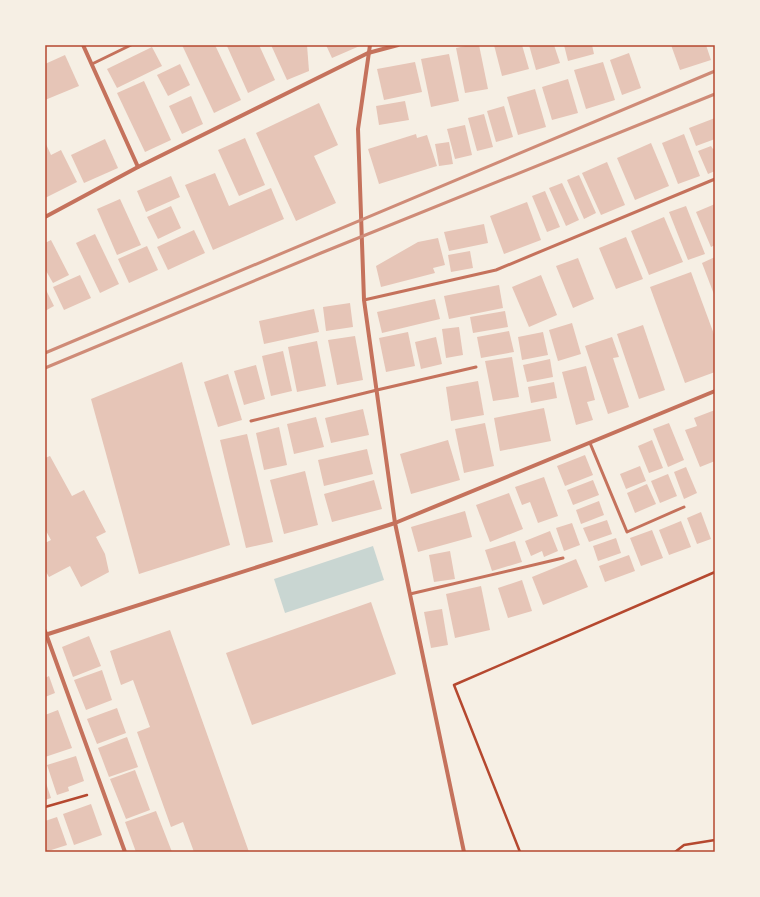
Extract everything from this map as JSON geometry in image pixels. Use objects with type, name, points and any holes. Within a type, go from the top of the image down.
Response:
[{"type":"street","points":[[84,45],[138,167]]},
{"type":"street","points":[[370,45],[358,129],[364,300],[396,523],[464,852]]},
{"type":"street","points":[[45,217],[138,167],[368,53],[398,45]]},
{"type":"street","points":[[125,852],[46,634],[396,523],[715,391]]},
{"type":"lane","points":[[92,64],[132,45]]},
{"type":"lane","points":[[364,300],[496,270],[715,179]]},
{"type":"lane","points":[[251,421],[476,367]]},
{"type":"lane","points":[[590,442],[627,532],[684,507]]},
{"type":"lane","points":[[410,594],[563,558]]},
{"type":"path","points":[[520,852],[454,685],[715,572]]},
{"type":"path","points":[[45,808],[103,790]]},
{"type":"path","points":[[674,852],[684,845],[715,840]]},
{"type":"shaded area","points":[[373,546],[384,580],[285,613],[274,579]]},
{"type":"building","points":[[182,45],[215,45],[241,100],[214,113]]},
{"type":"building","points":[[259,45],[275,80],[248,93],[227,46]]},
{"type":"building","points":[[271,45],[307,45],[309,71],[287,80]]},
{"type":"building","points":[[326,45],[362,45],[332,58]]},
{"type":"building","points":[[479,45],[488,89],[465,93],[456,48]]},
{"type":"building","points":[[494,45],[522,45],[529,69],[502,76]]},
{"type":"building","points":[[529,45],[554,45],[560,63],[536,70]]},
{"type":"building","points":[[564,45],[592,45],[594,54],[568,61]]},
{"type":"building","points":[[671,45],[706,45],[711,60],[680,70]]},
{"type":"building","points":[[152,47],[162,66],[117,88],[107,69]]},
{"type":"building","points":[[629,53],[641,88],[622,95],[610,60]]},
{"type":"building","points":[[449,54],[459,101],[431,107],[421,59]]},
{"type":"building","points":[[65,55],[79,86],[45,100],[45,64]]},
{"type":"building","points":[[415,62],[422,92],[384,100],[377,69]]},
{"type":"building","points":[[603,62],[615,100],[586,109],[574,70]]},
{"type":"building","points":[[180,64],[190,85],[168,96],[157,75]]},
{"type":"building","points":[[568,79],[578,113],[552,120],[542,87]]},
{"type":"building","points":[[144,81],[171,140],[145,152],[117,93]]},
{"type":"building","points":[[535,89],[546,127],[518,135],[507,97]]},
{"type":"building","points":[[191,96],[203,124],[182,134],[169,106]]},
{"type":"building","points":[[405,101],[409,120],[379,125],[376,106]]},
{"type":"building","points":[[319,103],[338,145],[314,156],[336,203],[296,221],[256,133]]},
{"type":"building","points":[[504,106],[513,137],[496,142],[487,111]]},
{"type":"building","points":[[484,114],[493,147],[477,151],[468,118]]},
{"type":"building","points":[[715,118],[715,139],[696,146],[689,128]]},
{"type":"building","points":[[465,125],[472,155],[455,159],[447,129]]},
{"type":"building","points":[[416,134],[417,138],[427,135],[437,166],[379,184],[368,149]]},
{"type":"building","points":[[684,134],[700,176],[678,184],[662,143]]},
{"type":"building","points":[[245,138],[265,185],[239,196],[218,150]]},
{"type":"building","points":[[105,139],[118,168],[84,183],[71,155]]},
{"type":"building","points":[[45,142],[51,155],[61,150],[77,182],[45,198]]},
{"type":"building","points":[[449,142],[453,164],[439,166],[435,144]]},
{"type":"building","points":[[651,143],[669,186],[635,200],[617,158]]},
{"type":"building","points":[[711,146],[713,149],[715,148],[715,171],[708,174],[698,151]]},
{"type":"building","points":[[607,162],[625,205],[601,215],[582,173]]},
{"type":"building","points":[[215,173],[229,206],[271,188],[284,219],[213,250],[185,185]]},
{"type":"building","points":[[579,175],[596,213],[584,219],[567,180]]},
{"type":"building","points":[[171,176],[180,197],[146,212],[137,191]]},
{"type":"building","points":[[562,183],[579,220],[566,226],[549,188]]},
{"type":"building","points":[[545,191],[560,227],[547,232],[532,196]]},
{"type":"building","points":[[120,199],[141,245],[117,255],[97,209]]},
{"type":"building","points":[[527,202],[541,240],[504,254],[490,216]]},
{"type":"building","points":[[715,204],[715,245],[711,247],[696,212]]},
{"type":"building","points":[[171,206],[181,228],[158,239],[147,217]]},
{"type":"building","points":[[686,206],[705,254],[688,260],[669,212]]},
{"type":"building","points":[[664,217],[683,262],[649,275],[631,231]]},
{"type":"building","points":[[484,224],[488,243],[449,251],[444,232]]},
{"type":"building","points":[[194,230],[205,253],[168,270],[157,247]]},
{"type":"building","points":[[95,234],[119,284],[100,293],[76,243]]},
{"type":"building","points":[[626,237],[643,279],[616,289],[599,248]]},
{"type":"building","points":[[438,238],[445,265],[433,268],[435,273],[381,287],[376,266],[418,242]]},
{"type":"building","points":[[51,240],[69,275],[53,283],[45,269],[45,243]]},
{"type":"building","points":[[147,246],[158,270],[129,283],[118,259]]},
{"type":"building","points":[[470,251],[473,268],[451,272],[448,255]]},
{"type":"building","points":[[715,257],[715,297],[702,263]]},
{"type":"building","points":[[578,258],[594,299],[573,308],[556,266]]},
{"type":"building","points":[[691,272],[715,337],[715,372],[685,383],[650,287]]},
{"type":"building","points":[[80,275],[91,298],[64,310],[53,287]]},
{"type":"building","points":[[541,275],[557,315],[529,327],[512,287]]},
{"type":"building","points":[[499,285],[503,308],[449,319],[444,296]]},
{"type":"building","points":[[45,288],[54,306],[45,311]]},
{"type":"building","points":[[435,299],[440,319],[382,333],[377,312]]},
{"type":"building","points":[[350,303],[353,327],[326,331],[323,307]]},
{"type":"building","points":[[314,309],[319,332],[264,344],[259,321]]},
{"type":"building","points":[[505,311],[508,327],[473,333],[470,317]]},
{"type":"building","points":[[572,323],[581,354],[558,361],[549,330]]},
{"type":"building","points":[[643,325],[665,390],[639,399],[617,334]]},
{"type":"building","points":[[459,327],[463,355],[446,358],[442,329]]},
{"type":"building","points":[[509,331],[514,352],[481,358],[477,337]]},
{"type":"building","points":[[408,332],[415,366],[386,372],[379,338]]},
{"type":"building","points":[[543,332],[548,355],[522,360],[518,337]]},
{"type":"building","points":[[355,336],[363,380],[337,385],[328,340]]},
{"type":"building","points":[[436,337],[442,364],[421,369],[415,342]]},
{"type":"building","points":[[612,337],[619,357],[613,358],[629,407],[608,414],[585,346]]},
{"type":"building","points":[[317,341],[326,386],[297,392],[288,347]]},
{"type":"building","points":[[283,351],[292,391],[271,396],[262,356]]},
{"type":"building","points":[[512,357],[519,397],[493,401],[485,361]]},
{"type":"building","points":[[550,359],[553,377],[527,382],[523,365]]},
{"type":"building","points":[[182,362],[230,545],[139,574],[91,399]]},
{"type":"building","points":[[256,365],[265,399],[244,405],[234,371]]},
{"type":"building","points":[[586,366],[595,400],[587,402],[593,420],[576,425],[562,372]]},
{"type":"building","points":[[228,374],[242,420],[218,427],[204,382]]},
{"type":"building","points":[[478,381],[484,415],[451,421],[446,387]]},
{"type":"building","points":[[554,382],[557,398],[531,403],[528,387]]},
{"type":"building","points":[[544,408],[551,441],[500,451],[494,418]]},
{"type":"building","points":[[363,409],[369,435],[331,443],[325,418]]},
{"type":"building","points":[[715,410],[715,461],[700,467],[685,430],[697,426],[694,418]]},
{"type":"building","points":[[316,417],[324,447],[294,454],[287,424]]},
{"type":"building","points":[[485,423],[494,466],[464,473],[455,429]]},
{"type":"building","points":[[669,423],[684,460],[668,467],[653,429]]},
{"type":"building","points":[[279,427],[287,465],[264,470],[256,433]]},
{"type":"building","points":[[247,434],[273,542],[246,548],[220,440]]},
{"type":"building","points":[[448,440],[460,480],[411,494],[400,454]]},
{"type":"building","points":[[652,440],[663,468],[649,473],[638,446]]},
{"type":"building","points":[[367,449],[373,474],[324,486],[318,460]]},
{"type":"building","points":[[585,455],[593,475],[565,486],[557,466]]},
{"type":"building","points":[[50,456],[72,496],[84,490],[106,532],[96,537],[105,554],[109,572],[81,587],[70,566],[49,577],[45,570],[45,543],[51,540],[45,529],[45,458]]},
{"type":"building","points":[[640,466],[646,481],[626,489],[620,474]]},
{"type":"building","points":[[686,467],[697,493],[684,499],[674,472]]},
{"type":"building","points":[[305,471],[318,525],[284,534],[270,480]]},
{"type":"building","points":[[668,474],[677,496],[660,503],[651,481]]},
{"type":"building","points":[[544,477],[558,516],[538,523],[530,502],[522,505],[515,487]]},
{"type":"building","points":[[374,480],[382,509],[332,522],[324,494]]},
{"type":"building","points":[[593,480],[599,495],[573,505],[567,490]]},
{"type":"building","points":[[647,484],[656,504],[635,513],[627,493]]},
{"type":"building","points":[[509,493],[523,529],[490,542],[476,505]]},
{"type":"building","points":[[599,501],[604,515],[581,524],[576,510]]},
{"type":"building","points":[[465,511],[472,537],[418,552],[411,527]]},
{"type":"building","points":[[701,512],[711,539],[697,544],[687,518]]},
{"type":"building","points":[[607,520],[612,534],[589,542],[583,528]]},
{"type":"building","points":[[681,521],[691,547],[669,555],[659,530]]},
{"type":"building","points":[[572,523],[580,545],[564,551],[556,528]]},
{"type":"building","points":[[652,530],[663,558],[641,566],[630,538]]},
{"type":"building","points":[[550,531],[558,551],[544,557],[542,551],[531,556],[525,541]]},
{"type":"building","points":[[616,538],[621,553],[598,561],[593,546]]},
{"type":"building","points":[[515,541],[522,562],[492,571],[485,550]]},
{"type":"building","points":[[450,551],[455,579],[434,582],[429,555]]},
{"type":"building","points":[[629,555],[635,571],[605,582],[599,566]]},
{"type":"building","points":[[576,559],[588,587],[543,605],[532,577]]},
{"type":"building","points":[[522,580],[532,611],[508,618],[498,588]]},
{"type":"building","points":[[481,586],[490,630],[455,638],[446,594]]},
{"type":"building","points":[[371,602],[396,674],[252,725],[226,653]]},
{"type":"building","points":[[442,609],[448,645],[431,648],[424,612]]},
{"type":"building","points":[[170,630],[249,852],[194,852],[183,822],[171,827],[137,732],[150,727],[133,680],[121,685],[110,651]]},
{"type":"building","points":[[89,636],[101,666],[73,677],[62,647]]},
{"type":"building","points":[[102,670],[112,700],[86,710],[74,680]]},
{"type":"building","points":[[49,676],[55,693],[45,697],[45,678]]},
{"type":"building","points":[[117,708],[126,733],[97,744],[87,719]]},
{"type":"building","points":[[58,710],[72,748],[45,757],[45,715]]},
{"type":"building","points":[[127,737],[138,767],[109,777],[98,748]]},
{"type":"building","points":[[76,756],[84,781],[68,787],[69,791],[57,795],[47,765]]},
{"type":"building","points":[[135,770],[150,810],[126,819],[110,779]]},
{"type":"building","points":[[45,780],[51,798],[45,800]]},
{"type":"building","points":[[91,804],[102,835],[74,845],[63,814]]},
{"type":"building","points":[[156,811],[172,852],[136,852],[125,822]]},
{"type":"building","points":[[57,817],[67,845],[45,852],[45,821]]},
{"type":"railway","points":[[45,353],[715,71]]},
{"type":"railway","points":[[45,368],[321,253],[715,94]]}]
